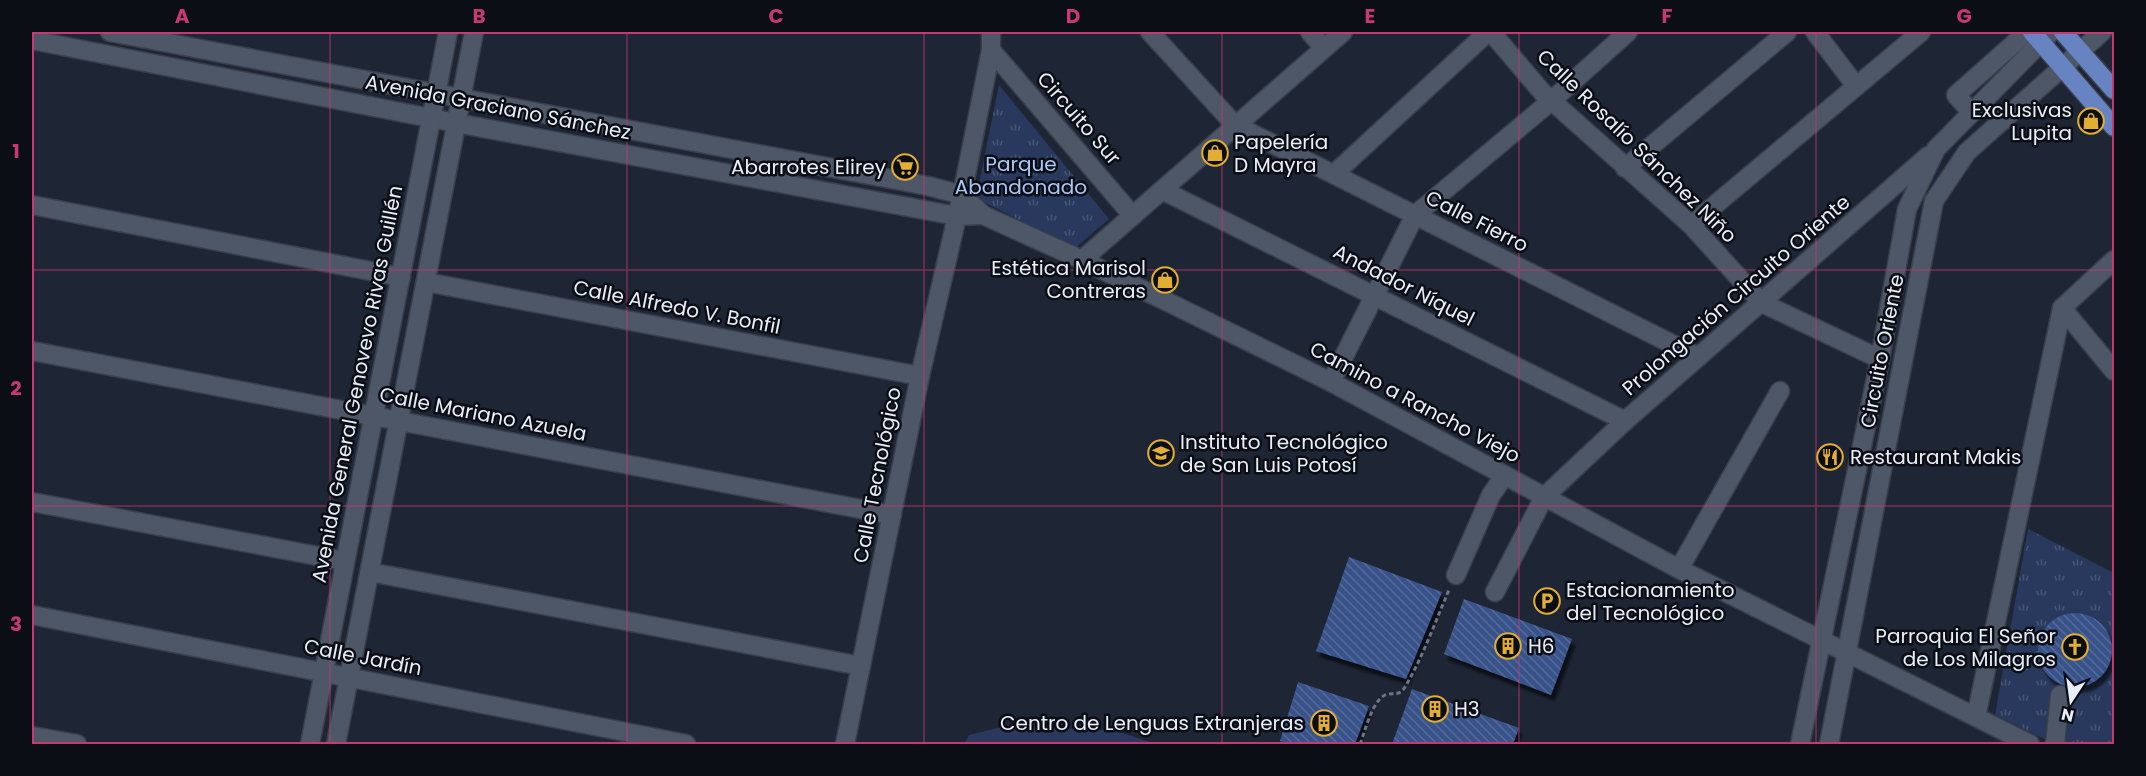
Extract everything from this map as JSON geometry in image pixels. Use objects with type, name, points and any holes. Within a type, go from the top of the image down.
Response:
[{"type":"main road","points":[[2063,32],[2115,90]]},
{"type":"main road","points":[[2038,34],[2062,67],[2115,127]]},
{"type":"street","name":"Avenida Graciano Sánchez","points":[[110,32],[461,99],[701,141],[928,186],[962,195]]},
{"type":"street","name":"Avenida General Genovevo Rivas Guillén","points":[[310,744],[448,32]]},
{"type":"street","points":[[336,744],[474,32]]},
{"type":"street","name":"Calle Tecnológico","points":[[845,744],[920,376],[962,195],[991,50],[991,32]]},
{"type":"street","points":[[1150,32],[1235,125]]},
{"type":"street","points":[[1310,32],[1324,48]]},
{"type":"street","points":[[1082,260],[1343,32]]},
{"type":"street","points":[[1334,174],[1489,32]]},
{"type":"street","name":"Calle Rosalío Sánchez Niño","points":[[1489,32],[1551,101],[1691,225],[1762,303],[1880,359]]},
{"type":"street","points":[[1331,382],[1415,215],[1551,101],[1628,32]]},
{"type":"street","points":[[1625,168],[1787,32]]},
{"type":"street","points":[[1815,32],[1856,86]]},
{"type":"street","points":[[1691,225],[1921,32]]},
{"type":"street","name":"Circuito Oriente","points":[[1829,744],[1934,201],[1967,152],[2102,32]]},
{"type":"street","name":"Circuito Oriente","points":[[1800,744],[1880,359],[1907,209],[1936,149],[1972,113],[2038,34]]},
{"type":"street","name":"Avenida Graciano Sánchez","points":[[32,40],[456,123],[957,216]]},
{"type":"street","name":"Circuito Sur","points":[[991,50],[1133,216]]},
{"type":"street","name":"Calle Fierro","points":[[1235,125],[1698,357]]},
{"type":"street","points":[[697,168],[701,141]]},
{"type":"street","points":[[1936,149],[1967,152]]},
{"type":"street","name":"Prolongación Circuito Oriente","points":[[1495,592],[1544,497],[1698,357],[1936,149]]},
{"type":"street","name":"Andador Níquel","points":[[1162,190],[1625,422]]},
{"type":"street","name":"Camino a Rancho Viejo","points":[[962,195],[983,215],[1082,260],[1331,382],[1679,569],[1821,639]]},
{"type":"street","points":[[32,205],[401,277]]},
{"type":"street","name":"Camino a Rancho Viejo","points":[[957,216],[983,215]]},
{"type":"street","points":[[1898,258],[1922,263]]},
{"type":"street","points":[[1976,717],[2062,308],[2115,260]]},
{"type":"street","name":"Calle Alfredo V. Bonfil","points":[[426,282],[920,376]]},
{"type":"street","points":[[2062,308],[2115,371]]},
{"type":"street","name":"Calle Mariano Azuela","points":[[32,351],[892,515]]},
{"type":"street","points":[[1679,569],[1780,391]]},
{"type":"street","points":[[1456,575],[1491,495],[1505,475]]},
{"type":"street","points":[[32,502],[344,561]]},
{"type":"street","points":[[370,572],[861,666]]},
{"type":"street","name":"Calle Jardín","points":[[32,615],[686,744]]},
{"type":"street","points":[[1821,639],[2030,744]]},
{"type":"street","points":[[2055,744],[2060,695]]},
{"type":"street","points":[[32,736],[76,744]]},
{"type":"path","points":[[1360,744],[1377,702],[1384,696],[1400,693],[1404,689],[1456,575]]},
{"type":"green space","name":"Parque Abandonado","points":[[999,85],[1109,219],[1075,248],[976,198]]},
{"type":"green space","points":[[2028,529],[2114,573],[2114,744],[2055,744],[1995,715]]},
{"type":"green space","points":[[1010,725],[1116,731],[1156,744],[964,744],[969,735]]},
{"type":"building","points":[[1349,557],[1442,592],[1406,679],[1316,651]]},
{"type":"building","name":"H6","points":[[1464,599],[1572,639],[1551,695],[1444,654]]},
{"type":"building","name":"Parroquia El Señor de Los Milagros","points":[[2075,613],[2089,616],[2101,624],[2109,636],[2112,650],[2109,664],[2101,676],[2089,684],[2075,687],[2061,684],[2049,676],[2041,664],[2038,650],[2041,636],[2049,624],[2061,616]]},
{"type":"building","name":"Centro de Lenguas Extranjeras","points":[[1298,682],[1369,706],[1355,744],[1289,744],[1280,741]]},
{"type":"building","name":"H3","points":[[1412,689],[1519,728],[1513,744],[1392,744]]},
{"type":"place","name":"Exclusivas Lupita","points":[[2091,121]]},
{"type":"place","name":"Papelería D Mayra","points":[[1215,153]]},
{"type":"place","name":"Abarrotes Elirey","points":[[905,167]]},
{"type":"place","name":"Estética Marisol Contreras","points":[[1165,280]]},
{"type":"place","name":"Instituto Tecnológico de San Luis Potosí","points":[[1161,453]]},
{"type":"place","name":"Restaurant Makis","points":[[1830,457]]},
{"type":"place","name":"Estacionamiento del Tecnológico","points":[[1547,601]]},
{"type":"place","name":"H6","points":[[1508,646]]},
{"type":"place","name":"Parroquia El Señor de Los Milagros","points":[[2075,647]]},
{"type":"place","name":"H3","points":[[1435,709]]},
{"type":"place","name":"Centro de Lenguas Extranjeras","points":[[1324,723]]}]
